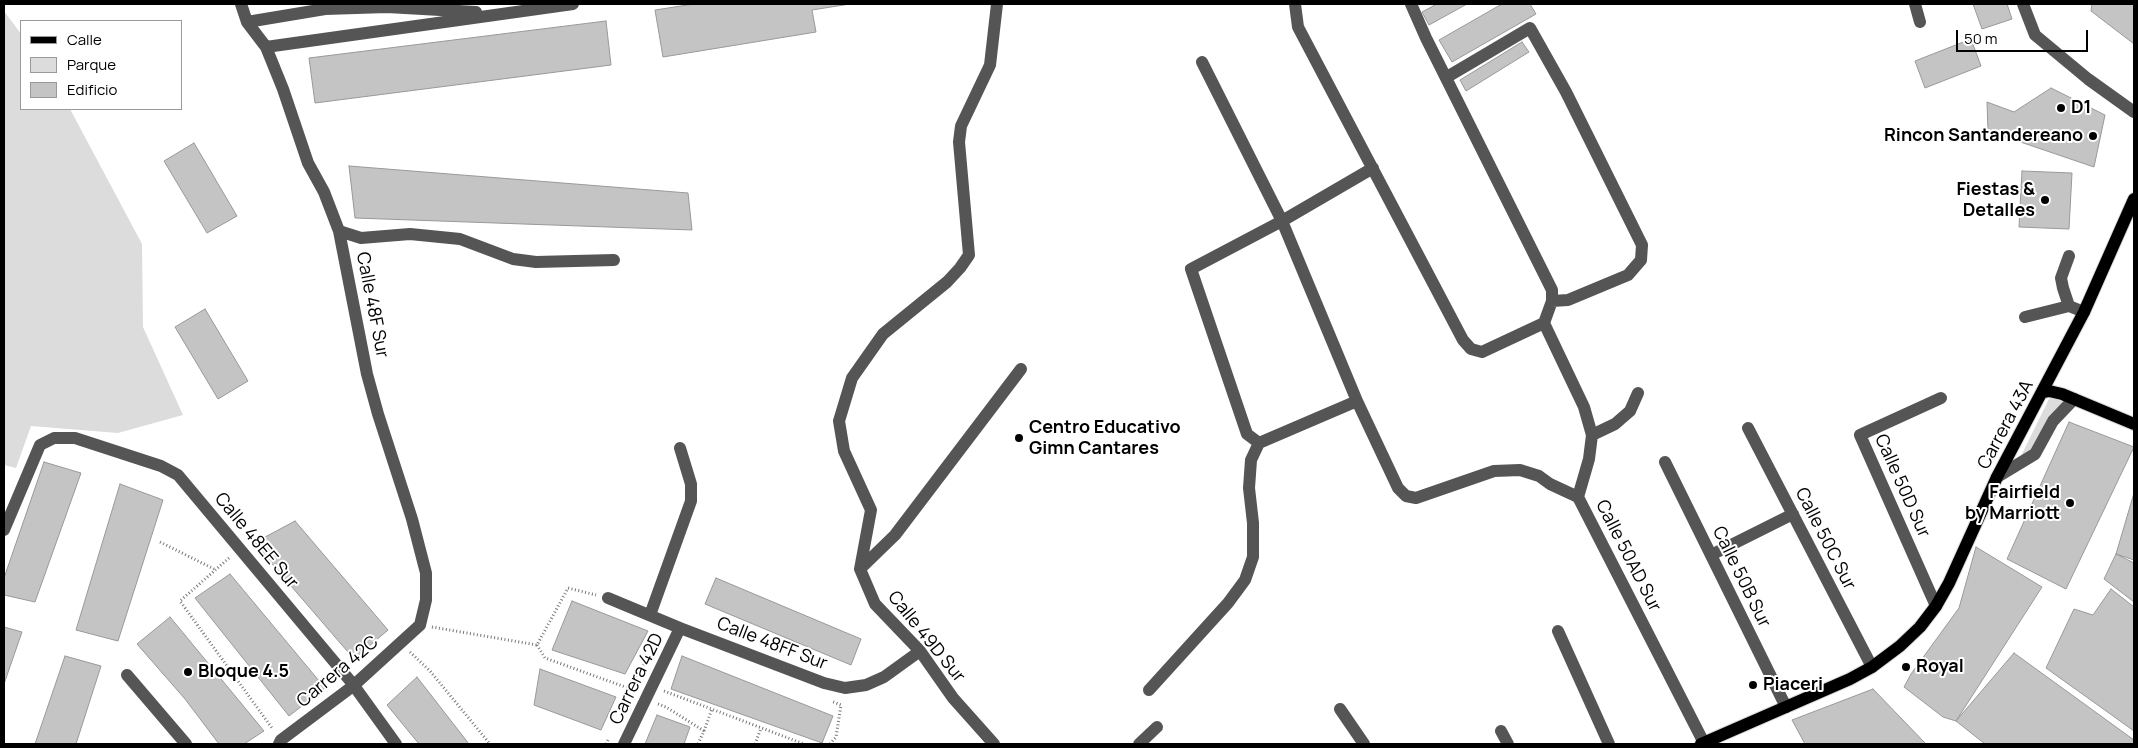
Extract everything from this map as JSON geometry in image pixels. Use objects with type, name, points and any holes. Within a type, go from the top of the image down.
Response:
[{"type":"main road","name":"Carrera 43A","points":[[1702,744],[1818,694],[1872,667],[1900,646],[1920,627],[1936,606],[1949,583],[1997,477],[2084,312],[2134,199]]},
{"type":"main road","points":[[2043,392],[2056,392],[2134,424]]},
{"type":"street","name":"Calle 48F Sur","points":[[241,4],[248,22],[266,47],[308,163],[324,192],[339,231],[367,374],[426,573],[426,600],[420,625]]},
{"type":"street","points":[[266,47],[573,4]]},
{"type":"street","points":[[860,568],[872,510],[844,451],[839,421],[852,378],[884,334],[947,282],[969,254],[959,142],[962,126],[990,65],[997,4]]},
{"type":"street","points":[[1295,4],[1298,26],[1463,340],[1471,349],[1482,352],[1544,323],[1552,301],[1552,290],[1426,38],[1411,4]]},
{"type":"street","points":[[1915,4],[1920,22]]},
{"type":"street","points":[[2023,4],[2035,34],[2066,68],[2134,112]]},
{"type":"street","points":[[248,22],[325,9],[387,8],[506,13]]},
{"type":"street","points":[[1447,77],[1530,28],[1566,92],[1642,245],[1641,260],[1628,275],[1568,300],[1552,301]]},
{"type":"street","points":[[1202,62],[1282,221],[1357,401],[1398,488],[1406,496],[1416,498],[1494,471],[1520,470],[1539,476],[1550,484],[1578,498]]},
{"type":"street","points":[[1259,443],[1247,434],[1191,269],[1282,221],[1373,168]]},
{"type":"street","points":[[339,231],[361,238],[410,234],[460,239],[513,259],[528,261],[614,260]]},
{"type":"street","points":[[2068,256],[2061,278],[2069,306]]},
{"type":"street","points":[[2025,317],[2069,306],[2084,312]]},
{"type":"street","name":"Calle 50AD Sur","points":[[1544,323],[1584,407],[1592,435],[1589,459],[1578,498],[1702,744]]},
{"type":"street","points":[[860,568],[896,535],[1021,368]]},
{"type":"street","points":[[1592,435],[1615,424],[1630,411],[1638,392]]},
{"type":"street","name":"Calle 50D Sur","points":[[1936,606],[1860,434],[1941,398]]},
{"type":"street","points":[[1997,477],[2035,454],[2054,421],[2074,399]]},
{"type":"street","points":[[1149,690],[1228,603],[1245,580],[1253,556],[1253,523],[1249,488],[1251,460],[1259,443],[1357,401]]},
{"type":"street","name":"Calle 50C Sur","points":[[1748,428],[1872,667]]},
{"type":"street","name":"Calle 48EE Sur","points":[[4,530],[40,445],[54,438],[75,438],[161,466],[178,475],[354,686],[396,744]]},
{"type":"street","points":[[650,615],[691,501],[691,484],[680,448]]},
{"type":"street","name":"Calle 50B Sur","points":[[1665,462],[1786,707]]},
{"type":"street","points":[[1711,556],[1793,514]]},
{"type":"street","name":"Calle 49D Sur","points":[[860,568],[875,604],[920,651],[953,698],[994,744]]},
{"type":"street","name":"Calle 48FF Sur","points":[[608,598],[680,628],[824,683],[845,688],[866,685],[884,677],[920,651]]},
{"type":"street","name":"Carrera 42C","points":[[280,742],[354,686],[420,625]]},
{"type":"street","name":"Carrera 42D","points":[[624,744],[680,628]]},
{"type":"street","points":[[1558,631],[1609,744]]},
{"type":"street","points":[[127,675],[186,744]]},
{"type":"street","points":[[1340,709],[1364,744]]},
{"type":"street","points":[[1139,744],[1157,728]]},
{"type":"street","points":[[1501,731],[1508,744]]},
{"type":"path","points":[[160,542],[214,569]]},
{"type":"path","points":[[240,549],[214,569],[180,601],[280,742]]},
{"type":"path","points":[[537,645],[568,588],[608,598]]},
{"type":"path","points":[[420,625],[537,645],[545,658],[628,688]]},
{"type":"path","points":[[400,643],[430,671],[490,744]]},
{"type":"path","points":[[652,686],[804,744]]},
{"type":"path","points":[[822,698],[841,705],[836,737],[830,744]]},
{"type":"path","points":[[666,707],[704,731]]},
{"type":"path","points":[[698,744],[712,709]]},
{"type":"path","points":[[755,744],[761,728]]},
{"type":"green space","points":[[4,11],[20,33],[20,110],[71,110],[142,244],[143,327],[183,415],[118,433],[31,426],[16,468],[4,465]]},
{"type":"green space","points":[[2053,397],[2064,403],[2031,452],[2019,460],[2049,399]]},
{"type":"building","points":[[694,4],[850,4],[812,10],[816,32],[663,57],[655,10]]},
{"type":"building","points":[[1437,4],[1467,4],[1429,25],[1422,12]]},
{"type":"building","points":[[1502,4],[1530,4],[1536,14],[1452,62],[1439,40]]},
{"type":"building","points":[[1973,4],[2007,4],[2012,19],[1982,29]]},
{"type":"building","points":[[2092,4],[2134,4],[2134,44],[2091,11]]},
{"type":"building","points":[[606,21],[611,65],[315,103],[309,58]]},
{"type":"building","points":[[1971,39],[1981,66],[1925,88],[1915,61]]},
{"type":"building","points":[[1522,42],[1529,52],[1466,91],[1460,80]]},
{"type":"building","points":[[2051,88],[2105,115],[2094,167],[1988,131],[1987,102],[2014,112]]},
{"type":"building","points":[[194,143],[237,216],[207,233],[164,161]]},
{"type":"building","points":[[349,166],[688,193],[692,230],[355,218]]},
{"type":"building","name":"Fiestas & Detalles","points":[[2022,171],[2072,173],[2069,229],[2019,227]]},
{"type":"building","points":[[205,309],[248,381],[218,399],[175,327]]},
{"type":"building","name":"Fairfield by Marriott","points":[[2069,422],[2134,447],[2066,589],[2007,559]]},
{"type":"building","points":[[44,462],[81,473],[35,602],[4,595],[4,578]]},
{"type":"building","points":[[120,484],[163,500],[118,641],[76,630]]},
{"type":"building","points":[[2134,493],[2134,560],[2116,554]]},
{"type":"building","points":[[295,521],[388,630],[354,659],[254,543]]},
{"type":"building","points":[[1976,547],[2042,587],[1956,721],[1943,717],[1904,687],[1911,674],[1959,608]]},
{"type":"building","points":[[2116,554],[2134,563],[2134,602],[2104,579]]},
{"type":"building","points":[[230,574],[325,688],[289,716],[195,598]]},
{"type":"building","points":[[716,578],[861,639],[851,665],[705,604]]},
{"type":"building","points":[[2111,589],[2134,607],[2134,731],[2046,668],[2074,609],[2093,615]]},
{"type":"building","points":[[572,601],[648,631],[625,674],[552,650]]},
{"type":"building","name":"Bloque 4.5","points":[[170,617],[264,731],[244,744],[219,744],[185,699],[137,644]]},
{"type":"building","points":[[4,627],[22,632],[4,684]]},
{"type":"building","points":[[2014,653],[2134,740],[2134,744],[1985,744],[1956,721]]},
{"type":"building","points":[[65,656],[101,666],[76,744],[35,744]]},
{"type":"building","points":[[682,656],[833,716],[822,743],[671,689]]},
{"type":"building","points":[[540,669],[616,697],[601,730],[534,705]]},
{"type":"building","points":[[417,677],[469,744],[419,744],[387,705]]},
{"type":"building","points":[[1873,689],[1926,744],[1805,744],[1792,720]]},
{"type":"building","points":[[657,715],[690,727],[684,744],[645,744]]},
{"type":"place","name":"D1","points":[[2061,108]]},
{"type":"place","name":"Rincon Santandereano","points":[[2093,136]]},
{"type":"place","name":"Fiestas & Detalles","points":[[2045,200]]},
{"type":"place","name":"Centro Educativo Gimn Cantares","points":[[1019,438]]},
{"type":"place","name":"Fairfield by Marriott","points":[[2070,503]]},
{"type":"place","name":"Royal","points":[[1906,667]]},
{"type":"place","name":"Bloque 4.5","points":[[188,672]]},
{"type":"place","name":"Piaceri","points":[[1753,685]]}]
